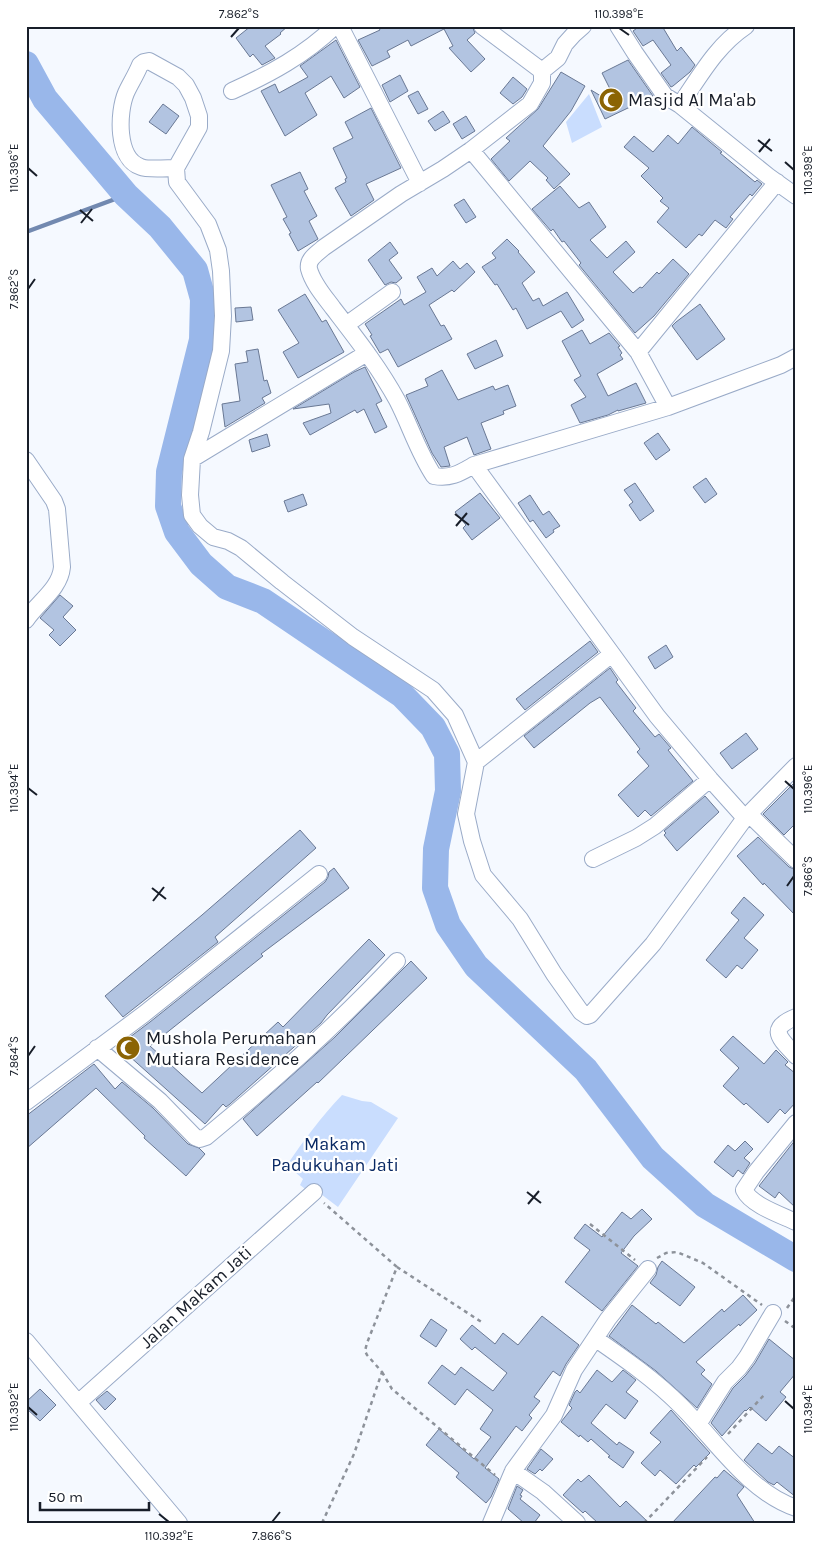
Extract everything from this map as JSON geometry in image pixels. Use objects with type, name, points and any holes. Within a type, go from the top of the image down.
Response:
[{"type":"street","points":[[232,91],[284,65],[321,39],[335,26]]},
{"type":"street","points":[[340,26],[420,183]]},
{"type":"street","points":[[482,26],[542,71]]},
{"type":"street","points":[[542,71],[558,58],[565,44],[583,26]]},
{"type":"street","points":[[618,26],[665,96],[680,105],[796,196]]},
{"type":"street","points":[[680,105],[719,48],[746,26]]},
{"type":"street","points":[[176,168],[141,168],[132,162],[123,149],[120,120],[125,95],[140,65],[144,62],[149,61],[178,77],[186,85],[193,98],[199,116],[199,127],[176,168],[177,182],[208,224],[218,250],[221,270],[223,316],[221,351],[201,432],[192,459],[190,495],[192,515],[200,526],[213,537],[228,541],[241,548],[353,637],[433,690],[456,715],[476,762],[466,814],[483,875],[520,919],[554,974],[581,1012],[587,1016],[590,1015],[653,944],[747,816],[796,766]]},
{"type":"street","points":[[542,71],[542,83],[530,104],[471,150],[401,194],[338,238],[312,258],[309,265],[317,287],[367,353],[396,400],[424,461],[434,476],[445,478],[474,465],[668,407],[796,357]]},
{"type":"street","points":[[471,150],[638,352],[668,407]]},
{"type":"street","points":[[638,352],[777,182]]},
{"type":"street","points":[[346,325],[392,292]]},
{"type":"street","points":[[192,459],[367,353]]},
{"type":"street","points":[[26,460],[54,501],[62,566],[62,573],[57,584],[26,620]]},
{"type":"street","points":[[474,465],[657,716],[710,779],[747,816],[796,860]]},
{"type":"street","points":[[476,762],[612,654]]},
{"type":"street","points":[[593,859],[636,838],[655,826],[710,779]]},
{"type":"street","points":[[26,1102],[144,1014],[319,874]]},
{"type":"street","points":[[97,1048],[160,1101],[195,1137],[200,1139],[206,1137],[266,1087],[378,982],[397,961]]},
{"type":"street","points":[[796,1016],[785,1021],[778,1031],[779,1036],[796,1056]]},
{"type":"street","points":[[796,1123],[756,1172],[744,1190],[762,1206],[796,1222]]},
{"type":"street","name":"Jalan Makam Jati","points":[[78,1403],[314,1192]]},
{"type":"street","points":[[491,1523],[510,1478],[554,1415],[574,1370],[608,1319],[648,1269]]},
{"type":"street","points":[[699,1423],[725,1382],[747,1357],[773,1312]]},
{"type":"street","points":[[596,1339],[638,1369],[678,1403],[699,1423],[737,1468],[762,1489],[786,1505],[796,1508]]},
{"type":"street","points":[[26,1341],[179,1523]]},
{"type":"street","points":[[510,1478],[543,1492],[577,1523]]},
{"type":"path","points":[[314,1192],[397,1267],[483,1323]]},
{"type":"path","points":[[590,1224],[648,1269],[661,1255],[677,1252],[703,1263],[796,1329]]},
{"type":"path","points":[[397,1267],[365,1351],[382,1372],[392,1389],[510,1478]]},
{"type":"path","points":[[322,1523],[354,1454],[382,1372]]},
{"type":"path","points":[[644,1523],[764,1395]]},
{"type":"green space","points":[[589,94],[602,127],[572,143],[566,122]]},
{"type":"green space","name":"Makam Padukuhan Jati","points":[[342,1095],[371,1102],[398,1118],[338,1207],[313,1188],[309,1192],[300,1185],[303,1179],[287,1165],[313,1129]]},
{"type":"building","points":[[251,26],[288,26],[265,46],[275,58],[262,65],[253,54],[250,57],[236,38]]},
{"type":"building","points":[[378,26],[472,26],[475,33],[467,40],[485,59],[471,72],[449,48],[453,46],[444,29],[411,46],[408,40],[387,51],[390,57],[372,66],[358,40],[380,30]]},
{"type":"building","points":[[640,26],[662,26],[677,51],[681,47],[695,65],[690,72],[673,86],[671,87],[661,73],[671,65],[653,40],[643,46],[633,31]]},
{"type":"building","points":[[336,40],[360,87],[344,98],[331,76],[305,93],[317,115],[285,136],[261,91],[275,84],[279,93],[308,77],[300,66]]},
{"type":"building","points":[[628,60],[653,96],[605,119],[591,90],[619,107],[602,73]]},
{"type":"building","points":[[561,72],[585,86],[571,111],[543,146],[570,174],[554,189],[546,180],[548,178],[530,161],[509,181],[491,159],[510,141],[506,138],[538,109]]},
{"type":"building","points":[[400,75],[408,91],[390,102],[382,85]]},
{"type":"building","points":[[513,77],[527,89],[522,97],[513,104],[500,93]]},
{"type":"building","points":[[418,91],[428,109],[418,114],[408,96]]},
{"type":"building","points":[[163,104],[179,116],[166,134],[149,122]]},
{"type":"building","points":[[371,108],[401,168],[366,184],[374,200],[351,216],[335,188],[346,182],[345,179],[347,178],[333,148],[353,138],[345,122]]},
{"type":"building","points":[[443,111],[450,122],[435,131],[428,121]]},
{"type":"building","points":[[466,116],[475,131],[462,139],[453,124]]},
{"type":"building","points":[[692,127],[755,182],[757,180],[762,184],[752,196],[750,194],[730,217],[733,219],[726,228],[715,220],[702,236],[699,234],[686,248],[657,222],[669,208],[660,201],[663,198],[641,176],[649,168],[624,147],[634,136],[653,152],[668,135],[678,144]]},
{"type":"building","points":[[300,172],[308,189],[304,191],[317,216],[309,221],[318,239],[298,251],[283,219],[287,217],[271,185]]},
{"type":"building","points":[[560,186],[579,208],[589,202],[606,227],[590,240],[607,258],[626,241],[635,252],[613,272],[633,293],[640,287],[642,288],[657,272],[659,274],[673,259],[689,274],[654,316],[635,333],[579,265],[581,263],[564,241],[562,242],[553,229],[551,231],[532,209]]},
{"type":"building","points":[[464,199],[476,217],[466,223],[454,205]]},
{"type":"building","points":[[507,239],[535,272],[522,283],[533,301],[539,298],[543,306],[567,292],[584,320],[572,328],[561,311],[527,329],[516,308],[513,310],[497,284],[495,285],[482,267],[496,258],[492,253]]},
{"type":"building","points":[[390,242],[398,253],[389,260],[402,278],[396,283],[391,282],[385,285],[368,260]]},
{"type":"building","points":[[453,261],[460,269],[467,263],[475,272],[454,292],[452,290],[429,305],[441,326],[444,325],[452,339],[398,367],[388,349],[380,353],[365,324],[401,299],[404,305],[426,292],[417,277],[432,268],[437,276]]},
{"type":"building","points":[[305,294],[322,322],[326,320],[344,352],[298,378],[283,352],[299,343],[278,310]]},
{"type":"building","points":[[700,304],[725,339],[697,360],[672,326]]},
{"type":"building","points":[[251,307],[253,320],[236,322],[235,308]]},
{"type":"building","points":[[582,330],[590,344],[609,333],[620,346],[618,347],[623,359],[597,374],[608,396],[636,383],[646,403],[580,423],[571,405],[586,397],[574,380],[581,376],[562,341]]},
{"type":"building","points":[[496,340],[503,356],[475,369],[467,354]]},
{"type":"building","points":[[258,349],[264,381],[267,380],[271,393],[262,398],[265,403],[225,427],[222,404],[240,401],[235,364],[248,362],[246,351]]},
{"type":"building","points":[[365,367],[382,401],[376,404],[387,427],[375,433],[364,409],[357,413],[355,410],[310,435],[303,423],[331,413],[329,404],[293,409]]},
{"type":"building","points":[[442,370],[458,400],[493,386],[495,390],[508,385],[516,406],[503,411],[504,414],[481,423],[491,449],[474,455],[467,437],[444,447],[450,466],[441,467],[432,453],[406,395],[428,386],[425,379]]},
{"type":"building","points":[[658,433],[670,450],[656,460],[644,443]]},
{"type":"building","points":[[267,434],[270,446],[252,452],[249,440]]},
{"type":"building","points":[[706,478],[717,494],[705,503],[693,487]]},
{"type":"building","points":[[635,483],[654,511],[640,521],[629,505],[633,502],[624,490]]},
{"type":"building","points":[[480,493],[500,518],[472,540],[463,528],[466,525],[455,512]]},
{"type":"building","points":[[303,494],[307,505],[288,512],[284,501]]},
{"type":"building","points":[[530,495],[543,515],[549,511],[560,526],[553,530],[554,532],[546,538],[533,520],[530,522],[518,503]]},
{"type":"building","points":[[60,595],[73,606],[63,617],[76,630],[60,646],[49,635],[54,630],[40,618]]},
{"type":"building","points":[[590,641],[598,652],[525,710],[516,699]]},
{"type":"building","points":[[666,645],[673,657],[655,669],[648,657]]},
{"type":"building","points":[[610,668],[618,680],[616,682],[636,708],[633,711],[655,737],[659,734],[671,748],[668,750],[693,781],[651,816],[645,810],[638,817],[618,795],[649,766],[637,752],[640,749],[600,697],[534,748],[524,736]]},
{"type":"building","points":[[746,733],[758,749],[732,769],[720,753]]},
{"type":"building","points":[[796,781],[796,823],[784,835],[763,814]]},
{"type":"building","points":[[705,796],[719,812],[677,851],[664,835],[666,833],[664,831]]},
{"type":"building","points":[[300,830],[316,848],[215,937],[218,942],[123,1017],[105,996]]},
{"type":"building","points":[[758,837],[789,867],[796,870],[796,916],[764,883],[763,885],[737,856]]},
{"type":"building","points":[[334,868],[349,888],[261,954],[263,956],[150,1046],[202,1093],[278,1022],[283,1027],[369,939],[385,955],[321,1023],[230,1104],[226,1107],[223,1104],[205,1124],[118,1046],[325,882],[329,872]]},
{"type":"building","points":[[744,897],[764,915],[744,938],[758,950],[742,969],[737,965],[726,978],[706,960],[739,920],[731,913]]},
{"type":"building","points":[[411,961],[427,978],[318,1083],[257,1136],[243,1119],[335,1037]]},
{"type":"building","points":[[733,1036],[764,1064],[776,1050],[788,1062],[785,1065],[796,1074],[796,1102],[785,1114],[780,1109],[768,1123],[723,1086],[739,1068],[720,1050]]},
{"type":"building","points":[[94,1064],[115,1089],[122,1082],[153,1108],[188,1144],[199,1148],[205,1154],[186,1176],[144,1138],[145,1136],[96,1088],[26,1149],[26,1116]]},
{"type":"building","points":[[796,1139],[796,1208],[779,1192],[775,1198],[759,1186]]},
{"type":"building","points":[[745,1141],[753,1149],[744,1158],[750,1163],[743,1174],[738,1170],[733,1177],[714,1162],[728,1145],[735,1151]]},
{"type":"building","points":[[642,1209],[652,1219],[634,1236],[621,1253],[638,1266],[602,1311],[565,1282],[590,1250],[574,1238],[585,1224],[602,1237],[622,1212],[631,1219]]},
{"type":"building","points":[[662,1261],[695,1287],[680,1306],[650,1283]]},
{"type":"building","points":[[743,1295],[757,1310],[696,1362],[705,1370],[701,1374],[712,1384],[697,1408],[656,1371],[609,1336],[632,1305],[656,1324],[658,1322],[684,1343],[722,1309],[724,1312]]},
{"type":"building","points":[[542,1316],[579,1345],[560,1376],[553,1371],[534,1397],[540,1401],[529,1415],[532,1418],[522,1431],[516,1426],[485,1468],[499,1479],[491,1497],[486,1503],[456,1477],[459,1473],[426,1445],[439,1429],[474,1459],[491,1437],[480,1429],[493,1410],[467,1389],[455,1405],[428,1383],[442,1365],[455,1375],[461,1367],[493,1391],[507,1373],[475,1347],[472,1350],[460,1339],[472,1325],[495,1344],[503,1333],[518,1345]]},
{"type":"building","points":[[431,1319],[447,1330],[436,1347],[420,1336]]},
{"type":"building","points":[[769,1339],[796,1361],[796,1373],[780,1392],[786,1397],[766,1421],[750,1407],[745,1410],[722,1436],[711,1423],[733,1388],[755,1363]]},
{"type":"building","points":[[597,1370],[612,1382],[623,1370],[636,1380],[626,1392],[638,1401],[625,1419],[606,1404],[591,1423],[617,1445],[619,1442],[634,1452],[623,1468],[608,1457],[610,1456],[591,1439],[588,1442],[580,1435],[579,1437],[561,1422],[572,1408],[569,1405],[575,1392],[577,1390],[580,1393]]},
{"type":"building","points":[[40,1389],[56,1405],[40,1421],[26,1408],[26,1402]]},
{"type":"building","points":[[107,1391],[116,1399],[105,1410],[96,1400]]},
{"type":"building","points":[[671,1410],[710,1453],[696,1467],[694,1465],[676,1484],[660,1470],[655,1476],[641,1463],[661,1442],[650,1433]]},
{"type":"building","points":[[758,1443],[772,1454],[779,1446],[796,1459],[796,1497],[777,1482],[774,1485],[768,1482],[744,1460]]},
{"type":"building","points":[[541,1449],[553,1459],[542,1471],[540,1469],[535,1474],[527,1469]]},
{"type":"building","points":[[724,1470],[744,1487],[737,1495],[755,1523],[672,1523],[715,1477],[717,1478]]},
{"type":"building","points":[[589,1475],[620,1507],[626,1501],[649,1523],[598,1523],[585,1511],[583,1513],[563,1495],[578,1479],[581,1482]]},
{"type":"building","points":[[517,1486],[523,1490],[520,1499],[540,1515],[534,1523],[524,1523],[508,1509]]},
{"type":"waterway","points":[[26,64],[45,99],[126,195],[160,227],[195,270],[203,299],[202,340],[169,472],[168,506],[177,532],[201,564],[227,587],[263,601],[402,695],[433,727],[447,754],[448,791],[436,849],[435,888],[448,925],[476,966],[586,1070],[653,1158],[705,1205],[796,1259]]},
{"type":"waterway","points":[[26,232],[126,195]]},
{"type":"place","name":"Masjid Al Ma'ab","points":[[611,100]]},
{"type":"place","name":"Mushola Perumahan Mutiara Residence","points":[[128,1048]]}]
